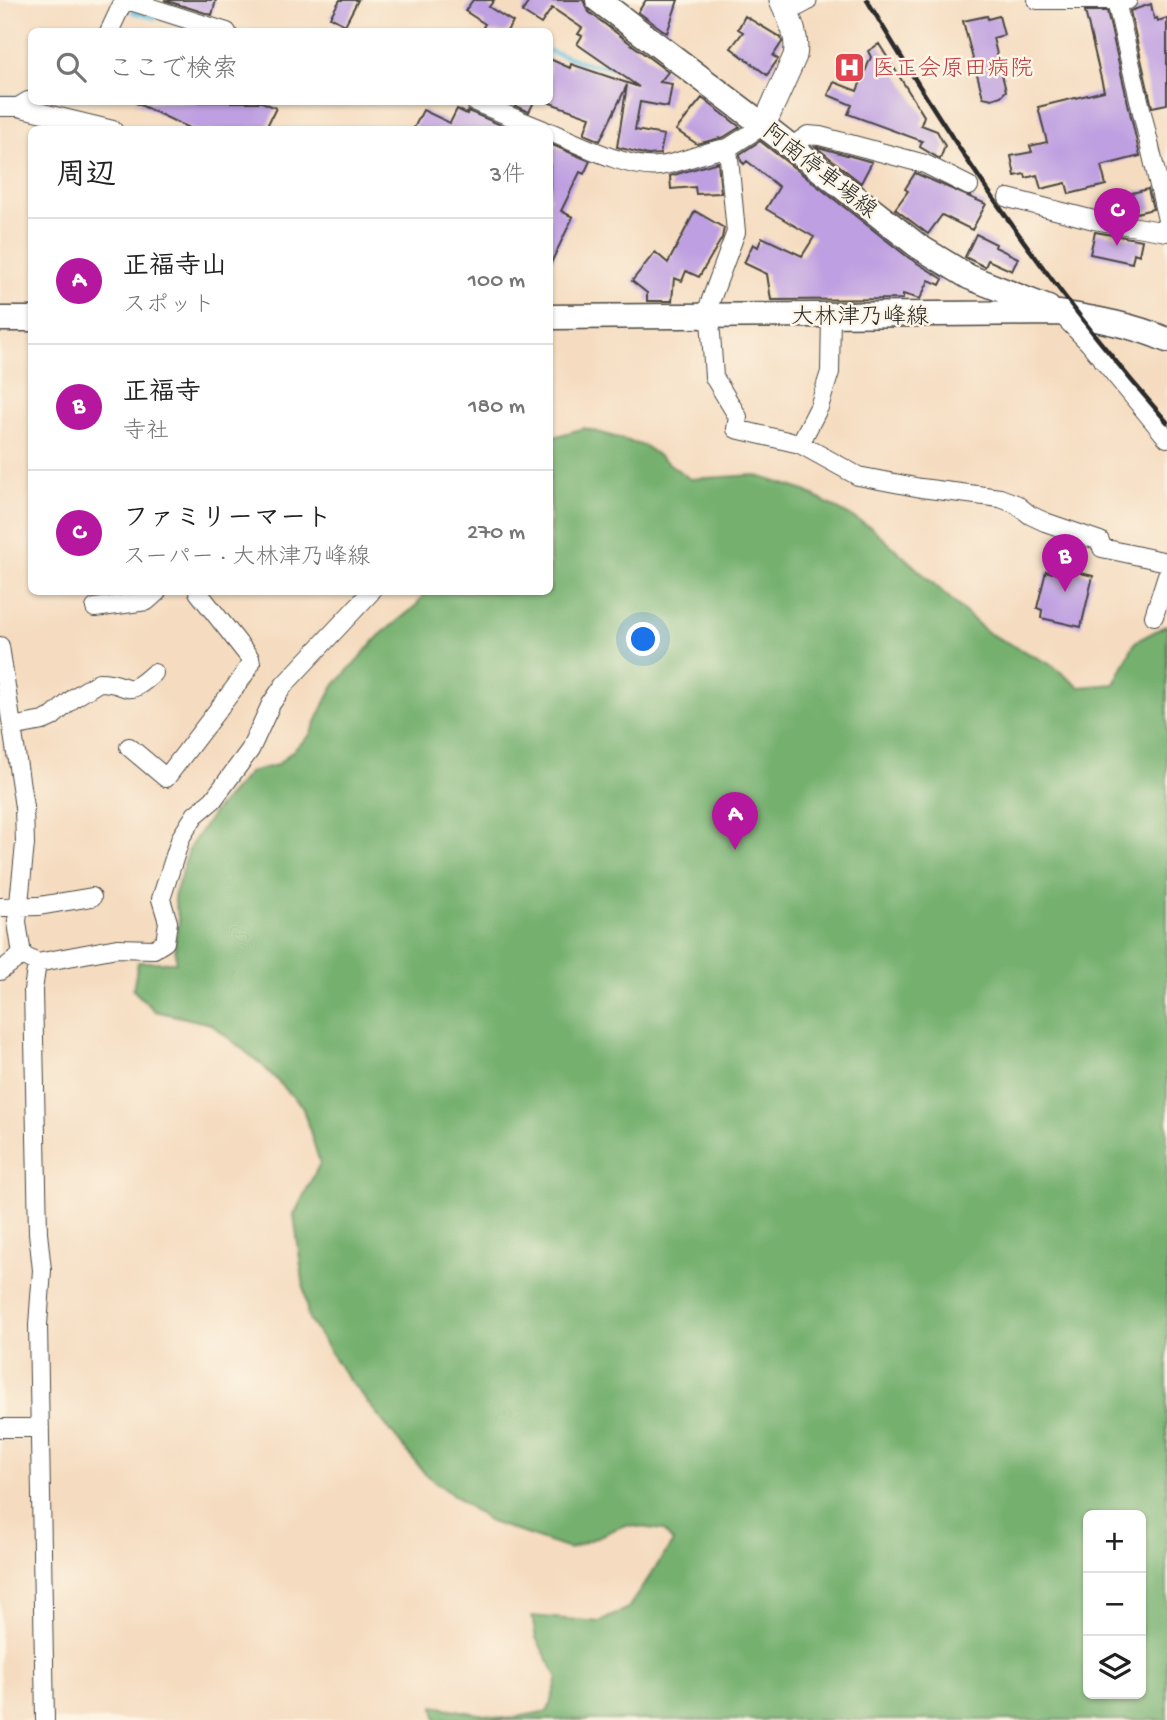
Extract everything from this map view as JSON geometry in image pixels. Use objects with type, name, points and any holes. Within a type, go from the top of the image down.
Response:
[{"type":"main road","name":"阿南停車場線","points":[[598,0],[918,246],[970,277],[1060,313]]},
{"type":"main road","name":"大林津乃峰線","points":[[553,317],[1060,313],[1114,322],[1167,340]]},
{"type":"main road","points":[[0,319],[28,319]]},
{"type":"street","points":[[110,28],[126,0],[214,28]]},
{"type":"street","points":[[1037,0],[1128,0]]},
{"type":"street","points":[[1104,1],[1167,220]]},
{"type":"street","points":[[553,133],[633,164],[657,167],[728,148],[764,125],[795,55],[797,45],[791,3]]},
{"type":"street","points":[[16,105],[97,126]]},
{"type":"street","points":[[482,105],[534,126]]},
{"type":"street","points":[[791,147],[808,135],[820,136],[925,164],[968,186]]},
{"type":"street","points":[[728,148],[736,232],[710,297],[709,316],[714,377],[737,417],[736,429],[800,444],[858,476],[921,488],[1000,498],[1016,504],[1045,522],[1100,541],[1102,548],[1167,562]]},
{"type":"street","points":[[1008,198],[1094,220],[1167,232]]},
{"type":"street","points":[[1060,313],[1089,343],[1167,438]]},
{"type":"street","points":[[800,444],[818,407],[830,372],[831,316]]},
{"type":"street","points":[[1154,617],[1167,575]]},
{"type":"street","points":[[95,608],[147,601],[154,595]]},
{"type":"street","points":[[129,747],[166,778],[251,663],[250,658],[200,595]]},
{"type":"street","points":[[0,971],[29,959],[117,948],[154,949],[165,942],[168,922],[161,899],[181,837],[195,815],[213,800],[250,750],[271,704],[284,685],[368,595]]},
{"type":"street","points":[[0,646],[24,807],[25,844],[9,907],[29,959],[33,990],[38,1233],[42,1270],[38,1325],[45,1720]]},
{"type":"street","points":[[12,727],[52,717],[75,697],[99,682],[137,688],[154,673]]},
{"type":"street","points":[[9,907],[92,897]]},
{"type":"street","points":[[0,1429],[40,1428]]},
{"type":"green space","points":[[584,428],[645,446],[690,479],[755,475],[805,491],[872,528],[988,633],[1052,665],[1079,687],[1114,684],[1135,642],[1167,625],[1167,1720],[436,1720],[434,1706],[507,1719],[548,1711],[558,1678],[536,1638],[532,1616],[600,1622],[628,1608],[673,1542],[663,1530],[625,1525],[569,1549],[490,1522],[426,1475],[343,1372],[308,1318],[294,1215],[320,1163],[302,1106],[261,1064],[211,1024],[155,1011],[133,990],[138,962],[176,962],[175,940],[179,922],[174,897],[190,847],[213,813],[250,772],[277,765],[310,735],[332,688],[379,636],[416,606],[423,595],[553,595],[553,437]]},
{"type":"building","points":[[164,0],[216,0],[212,15]]},
{"type":"building","points":[[340,0],[358,0],[345,25],[330,17]]},
{"type":"building","points":[[473,0],[494,0],[489,7],[513,22],[509,28],[484,28],[485,24],[465,11]]},
{"type":"building","points":[[530,0],[583,0],[589,12],[668,72],[660,82],[672,84],[668,107],[640,102],[635,130],[664,135],[660,154],[648,155],[617,147],[627,85],[600,141],[584,134],[590,117],[553,104],[553,60],[570,68],[571,64],[639,87],[577,44],[582,36],[578,34],[582,28],[552,8],[541,24],[522,12]]},
{"type":"building","points":[[646,0],[678,0],[667,33],[638,12]]},
{"type":"building","points":[[1151,4],[1154,19],[1157,18],[1158,21],[1167,18],[1167,104],[1152,107],[1130,11]]},
{"type":"building","points":[[1085,11],[1107,11],[1140,156],[1101,166],[1106,185],[1069,194],[1066,183],[1041,189],[1037,175],[1026,178],[1025,174],[1015,176],[1011,156],[1032,152],[1030,146],[1047,142],[1038,107],[1104,91]]},
{"type":"building","points":[[745,16],[781,38],[782,42],[773,56],[778,59],[767,75],[731,48],[743,32],[738,29]]},
{"type":"building","points":[[987,16],[988,19],[999,16],[1004,35],[993,38],[1006,91],[992,99],[983,97],[963,21]]},
{"type":"building","points":[[879,44],[924,116],[921,125],[937,131],[945,146],[940,159],[920,147],[922,141],[848,114],[852,105],[828,95],[834,82],[857,91],[871,57],[868,51]]},
{"type":"building","points":[[702,98],[740,127],[724,137],[697,144],[676,130]]},
{"type":"building","points":[[140,105],[269,105],[276,108],[267,126],[185,126]]},
{"type":"building","points":[[516,105],[532,105],[529,112]]},
{"type":"building","points":[[457,109],[504,126],[415,126],[423,110],[450,123]]},
{"type":"building","points":[[760,141],[909,258],[943,279],[940,285],[929,280],[920,299],[903,294],[903,299],[771,300],[767,274],[744,263],[753,244],[758,247],[762,237],[802,256],[814,237],[766,209],[779,187],[747,161],[744,164],[740,154]]},
{"type":"building","points":[[553,145],[590,161],[584,174],[580,172],[561,211],[573,217],[553,259]]},
{"type":"building","points":[[818,147],[872,162],[861,183]]},
{"type":"building","points":[[718,162],[721,193],[696,194],[695,187],[671,189],[670,176]]},
{"type":"building","points":[[915,173],[986,204],[972,230],[942,215],[928,234],[895,209],[908,191],[905,189]]},
{"type":"building","points":[[1148,189],[1153,209],[1132,214],[1128,194]]},
{"type":"building","points":[[695,211],[724,228],[722,238],[699,277],[686,271],[682,281],[674,278],[672,301],[647,301],[647,293],[632,281],[655,252],[668,263]]},
{"type":"building","points":[[1095,232],[1142,240],[1139,255],[1134,253],[1132,263],[1090,254]]},
{"type":"building","points":[[976,234],[1018,258],[1012,271],[988,260],[985,267],[965,257]]},
{"type":"building","points":[[1053,566],[1093,576],[1081,627],[1041,618],[1042,610],[1037,608],[1046,571],[1052,573]]},
{"type":"waterway","points":[[133,12],[155,18]]},
{"type":"waterway","points":[[100,28],[107,19]]},
{"type":"waterway","points":[[553,52],[589,64],[616,68]]},
{"type":"waterway","points":[[0,97],[17,97],[28,93]]},
{"type":"railway","points":[[867,0],[970,165],[1007,218],[1045,271],[1167,422]]},
{"type":"place","name":"医正会原田病院","points":[[849,67]]},
{"type":"place","name":"ファミリーマート","points":[[1117,246]]},
{"type":"place","name":"正福寺","points":[[1065,592]]},
{"type":"place","name":"正福寺山","points":[[735,850]]}]
